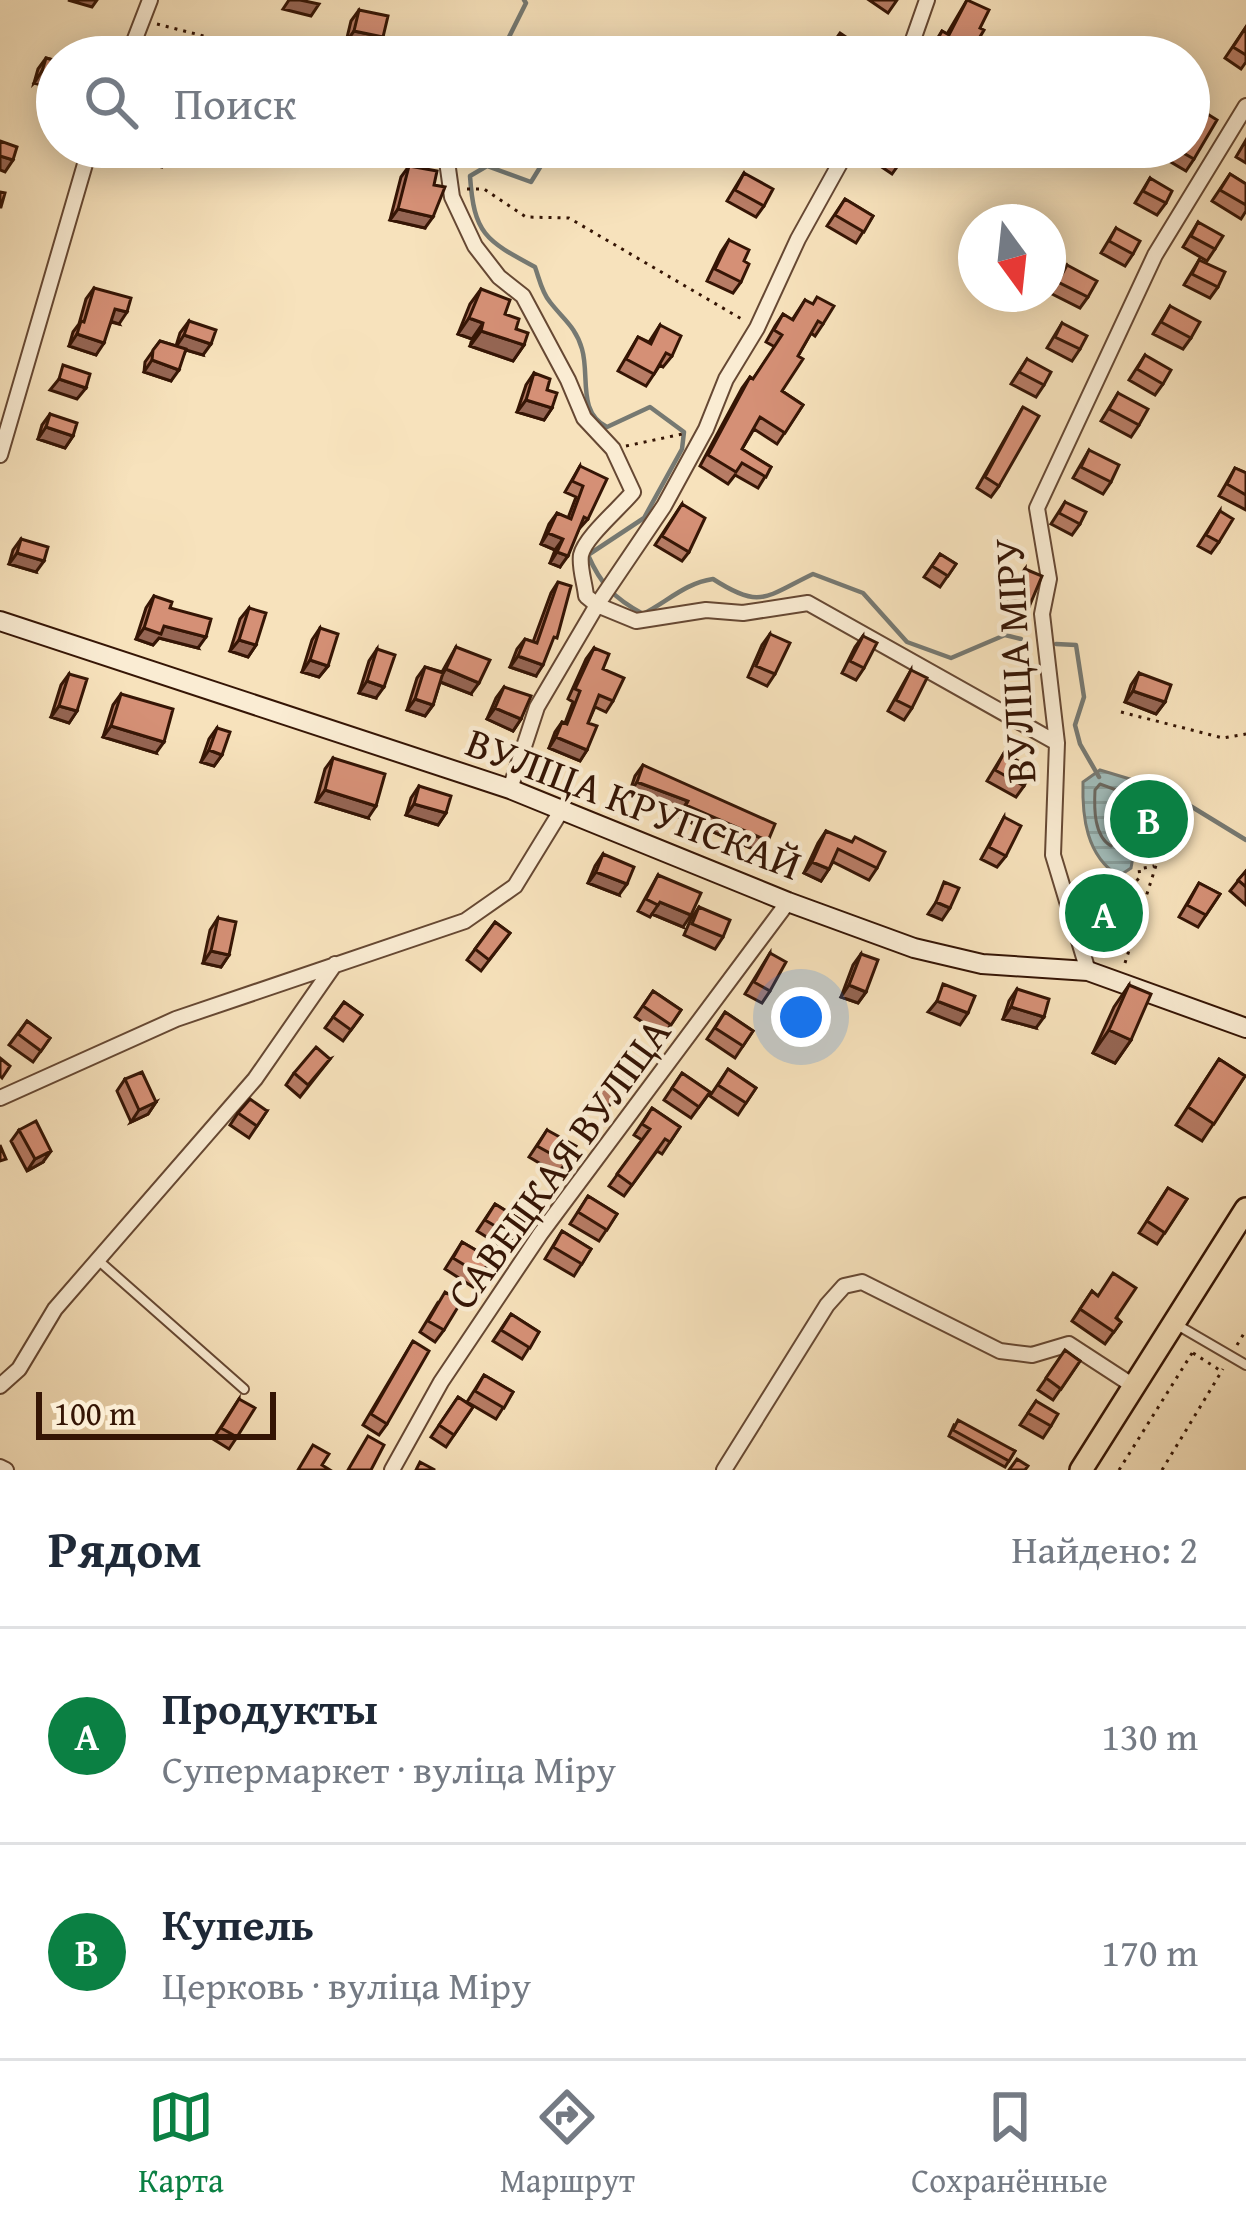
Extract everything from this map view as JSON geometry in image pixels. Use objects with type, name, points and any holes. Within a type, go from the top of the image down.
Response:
[{"type":"main road","points":[[1081,1470],[1246,1209]]},
{"type":"street","points":[[137,36],[150,0]]},
{"type":"street","points":[[914,36],[927,0]]},
{"type":"street","name":"ВУЛІЦА МІРУ","points":[[1210,165],[1246,106]]},
{"type":"street","points":[[0,455],[84,168]]},
{"type":"street","points":[[448,168],[452,197],[475,246],[499,277],[523,296],[584,418],[613,449],[633,492],[590,537],[581,556],[586,596],[604,596],[636,621],[706,610],[743,613],[808,603],[1057,742]]},
{"type":"street","points":[[510,789],[537,706],[626,559],[664,506],[837,168]]},
{"type":"street","name":"ВУЛІЦА МІРУ","points":[[1088,971],[1053,855],[1057,742],[1042,614],[1048,578],[1037,508],[1155,255],[1208,168]]},
{"type":"street","name":"ВУЛІЦА КРУПСКАЙ","points":[[0,621],[510,789],[788,902],[914,947],[982,964],[1088,971],[1246,1028]]},
{"type":"street","points":[[0,1098],[176,1019],[465,921],[515,886],[561,811]]},
{"type":"street","name":"САВЕЦКАЯ ВУЛІЦА","points":[[392,1470],[441,1382],[541,1233],[788,902]]},
{"type":"street","points":[[0,1386],[19,1369],[55,1309],[255,1079],[336,962]]},
{"type":"street","points":[[724,1470],[827,1305],[844,1286],[862,1282],[1000,1351],[1032,1355],[1069,1344],[1132,1385]]},
{"type":"lane","points":[[100,1261],[244,1389]]},
{"type":"lane","points":[[1173,1322],[1245,1362]]},
{"type":"path","points":[[143,21],[203,36]]},
{"type":"path","points":[[461,189],[484,189],[526,217],[569,218],[757,328]]},
{"type":"path","points":[[613,449],[691,432]]},
{"type":"path","points":[[1121,712],[1223,738],[1246,734]]},
{"type":"path","points":[[1119,982],[1159,856],[1147,839]]},
{"type":"path","points":[[1144,902],[1132,886],[1140,877],[1139,869],[1156,866]]},
{"type":"path","points":[[1230,1355],[1246,1330]]},
{"type":"path","points":[[1119,1470],[1202,1339]]},
{"type":"path","points":[[1162,1470],[1222,1372],[1192,1353]]},
{"type":"water","points":[[1100,770],[1183,795],[1165,841],[1142,859],[1133,857],[1131,868],[1119,876],[1093,846],[1085,821],[1083,782]],"holes":[[[1131,809],[1162,815],[1154,836],[1141,847],[1131,846],[1124,826]]]},
{"type":"building","points":[[967,0],[989,10],[980,36],[939,36],[942,31],[949,35]]},
{"type":"building","points":[[359,10],[388,16],[383,36],[354,31]]},
{"type":"building","points":[[1246,27],[1246,55],[1233,47]]},
{"type":"building","points":[[0,141],[17,147],[13,160],[0,156]]},
{"type":"building","points":[[408,168],[437,171],[434,185],[445,187],[433,217],[398,209]]},
{"type":"building","points":[[744,173],[773,189],[764,206],[735,190]]},
{"type":"building","points":[[1230,174],[1246,184],[1246,205],[1220,190]]},
{"type":"building","points":[[1150,178],[1172,191],[1166,203],[1143,191]]},
{"type":"building","points":[[845,199],[873,216],[864,232],[835,215]]},
{"type":"building","points":[[1198,222],[1223,236],[1215,249],[1191,236]]},
{"type":"building","points":[[1116,228],[1140,241],[1133,254],[1109,241]]},
{"type":"building","points":[[729,240],[749,250],[741,282],[715,269]]},
{"type":"building","points":[[1199,260],[1225,272],[1218,287],[1192,274]]},
{"type":"building","points":[[1066,267],[1097,281],[1088,297],[1066,286]]},
{"type":"building","points":[[94,288],[131,298],[127,312],[115,309],[104,343],[77,334]]},
{"type":"building","points":[[481,289],[510,300],[505,314],[519,319],[516,329],[528,333],[524,345],[481,331],[483,323],[469,318]]},
{"type":"building","points":[[817,297],[834,306],[823,324],[818,321],[798,356],[803,359],[782,391],[803,405],[785,433],[760,417],[742,449],[771,467],[766,477],[742,463],[736,472],[708,455],[750,377],[782,335],[774,330],[783,314],[793,320],[805,300],[813,304]]},
{"type":"building","points":[[1170,306],[1200,322],[1191,338],[1161,322]]},
{"type":"building","points":[[189,321],[216,330],[211,344],[184,335]]},
{"type":"building","points":[[1062,323],[1087,336],[1080,349],[1055,337]]},
{"type":"building","points":[[660,325],[681,336],[672,356],[666,353],[654,374],[626,359],[638,337],[651,344]]},
{"type":"building","points":[[160,341],[186,349],[179,370],[152,360]]},
{"type":"building","points":[[1145,355],[1171,370],[1163,384],[1137,369]]},
{"type":"building","points":[[1027,359],[1051,372],[1044,385],[1019,372]]},
{"type":"building","points":[[63,365],[90,374],[86,388],[59,379]]},
{"type":"building","points":[[534,373],[550,379],[547,390],[557,393],[552,408],[526,400]]},
{"type":"building","points":[[1118,393],[1148,409],[1139,425],[1109,409]]},
{"type":"building","points":[[1023,407],[1039,416],[999,486],[985,477]]},
{"type":"building","points":[[50,414],[77,423],[73,436],[46,427]]},
{"type":"building","points":[[1089,450],[1119,465],[1111,482],[1081,467]]},
{"type":"building","points":[[580,466],[607,479],[568,556],[557,552],[563,539],[548,533],[557,513],[571,519],[583,486],[572,481]]},
{"type":"building","points":[[1235,468],[1246,473],[1246,495],[1227,484]]},
{"type":"building","points":[[1065,502],[1086,512],[1080,524],[1059,513]]},
{"type":"building","points":[[682,504],[705,518],[689,552],[662,536]]},
{"type":"building","points":[[1220,511],[1233,519],[1219,542],[1206,535]]},
{"type":"building","points":[[21,539],[48,547],[44,561],[17,553]]},
{"type":"building","points":[[940,554],[956,564],[948,576],[932,566]]},
{"type":"building","points":[[1025,569],[1042,576],[1029,607],[1012,599]]},
{"type":"building","points":[[558,582],[571,586],[557,638],[543,665],[518,656],[525,639],[537,643]]},
{"type":"building","points":[[154,596],[172,602],[170,608],[211,619],[206,637],[164,626],[161,634],[144,628]]},
{"type":"building","points":[[249,608],[266,613],[256,645],[239,640]]},
{"type":"building","points":[[320,628],[338,634],[328,666],[310,660]]},
{"type":"building","points":[[770,634],[790,643],[775,674],[756,666]]},
{"type":"building","points":[[863,636],[877,643],[864,668],[850,661]]},
{"type":"building","points":[[456,647],[490,660],[479,683],[446,669]]},
{"type":"building","points":[[594,648],[609,654],[603,669],[624,678],[613,701],[599,695],[588,723],[597,726],[587,750],[556,737],[562,722],[567,724],[580,691],[575,689]]},
{"type":"building","points":[[377,649],[395,655],[384,687],[367,681]]},
{"type":"building","points":[[425,667],[443,673],[433,705],[415,699]]},
{"type":"building","points":[[911,670],[927,678],[912,708],[896,700]]},
{"type":"building","points":[[1139,673],[1171,685],[1165,702],[1133,691]]},
{"type":"building","points":[[69,674],[87,679],[77,711],[59,706]]},
{"type":"building","points":[[504,687],[531,696],[521,719],[495,708]]},
{"type":"building","points":[[121,694],[173,709],[164,742],[111,726]]},
{"type":"building","points":[[217,728],[230,732],[222,755],[209,750]]},
{"type":"building","points":[[1004,753],[1033,769],[1024,786],[995,770]]},
{"type":"building","points":[[333,758],[385,774],[376,806],[325,790]]},
{"type":"building","points":[[643,765],[775,824],[768,841],[686,805],[688,801],[637,782]]},
{"type":"building","points":[[419,786],[451,796],[446,813],[414,804]]},
{"type":"building","points":[[1149,799],[1170,803],[1165,817],[1145,813]]},
{"type":"building","points":[[1004,817],[1021,826],[1006,856],[989,847]]},
{"type":"building","points":[[826,831],[852,842],[855,837],[885,852],[877,868],[838,849],[829,869],[812,862]]},
{"type":"building","points":[[603,854],[634,867],[627,884],[596,872]]},
{"type":"building","points":[[658,875],[701,893],[691,915],[646,899]]},
{"type":"building","points":[[944,882],[959,888],[950,908],[936,902]]},
{"type":"building","points":[[1199,883],[1220,894],[1206,915],[1187,905]]},
{"type":"building","points":[[699,907],[730,920],[723,937],[692,924]]},
{"type":"building","points":[[218,918],[236,922],[229,955],[211,951]]},
{"type":"building","points":[[495,922],[510,933],[489,960],[475,949]]},
{"type":"building","points":[[770,953],[786,962],[770,991],[754,982]]},
{"type":"building","points":[[861,954],[878,960],[866,992],[849,985]]},
{"type":"building","points":[[943,984],[975,996],[968,1013],[937,1001]]},
{"type":"building","points":[[1129,985],[1151,994],[1131,1040],[1109,1030]]},
{"type":"building","points":[[1017,989],[1049,999],[1044,1017],[1011,1007]]},
{"type":"building","points":[[653,991],[681,1010],[671,1025],[643,1006]]},
{"type":"building","points":[[344,1002],[362,1015],[351,1030],[333,1017]]},
{"type":"building","points":[[725,1012],[753,1031],[743,1046],[715,1028]]},
{"type":"building","points":[[27,1021],[50,1038],[41,1051],[18,1034]]},
{"type":"building","points":[[316,1047],[330,1059],[308,1085],[294,1073]]},
{"type":"building","points":[[623,1056],[637,1067],[617,1094],[602,1083]]},
{"type":"building","points":[[0,1058],[10,1066],[2,1078],[0,1076]]},
{"type":"building","points":[[1219,1059],[1245,1076],[1214,1124],[1188,1107]]},
{"type":"building","points":[[728,1069],[756,1088],[746,1103],[718,1085]]},
{"type":"building","points":[[142,1072],[156,1102],[139,1110],[125,1079]]},
{"type":"building","points":[[682,1073],[710,1092],[699,1107],[672,1088]]},
{"type":"building","points":[[250,1099],[267,1111],[257,1126],[238,1113]]},
{"type":"building","points":[[652,1108],[680,1127],[670,1142],[665,1139],[632,1185],[617,1174],[650,1129],[642,1124]]},
{"type":"building","points":[[36,1121],[51,1151],[35,1159],[19,1130]]},
{"type":"building","points":[[547,1130],[576,1146],[566,1162],[537,1146]]},
{"type":"building","points":[[1168,1188],[1187,1199],[1165,1233],[1147,1221]]},
{"type":"building","points":[[588,1196],[617,1214],[607,1230],[578,1212]]},
{"type":"building","points":[[495,1204],[524,1222],[514,1237],[485,1220]]},
{"type":"building","points":[[562,1231],[591,1249],[582,1264],[553,1247]]},
{"type":"building","points":[[462,1242],[491,1259],[481,1275],[453,1258]]},
{"type":"building","points":[[1113,1273],[1136,1288],[1116,1318],[1121,1322],[1114,1332],[1080,1309],[1092,1291],[1098,1296]]},
{"type":"building","points":[[445,1292],[461,1302],[444,1330],[428,1321]]},
{"type":"building","points":[[511,1314],[539,1332],[530,1348],[501,1330]]},
{"type":"building","points":[[413,1341],[429,1351],[387,1424],[371,1414]]},
{"type":"building","points":[[1065,1350],[1080,1361],[1061,1389],[1046,1378]]},
{"type":"building","points":[[484,1375],[513,1392],[504,1408],[475,1391]]},
{"type":"building","points":[[458,1397],[473,1407],[454,1435],[439,1425]]},
{"type":"building","points":[[239,1399],[255,1408],[237,1437],[221,1428]]},
{"type":"building","points":[[1036,1401],[1058,1414],[1051,1426],[1028,1413]]},
{"type":"building","points":[[958,1420],[1015,1451],[1009,1461],[953,1430]]},
{"type":"building","points":[[368,1436],[384,1445],[371,1470],[348,1470]]},
{"type":"building","points":[[313,1445],[329,1454],[322,1465],[330,1470],[298,1470]]},
{"type":"building","points":[[1017,1459],[1028,1466],[1009,1470]]},
{"type":"waterway","points":[[510,36],[524,0]]},
{"type":"waterway","points":[[484,168],[470,176],[479,223],[504,250],[535,267],[547,298],[582,349],[588,403],[598,420],[607,427],[650,407],[684,432],[682,449],[644,518],[588,555],[610,590],[643,614],[703,581],[713,579],[742,595],[763,597],[813,574],[863,593],[907,642],[951,658],[1005,635],[1021,639]]},
{"type":"waterway","points":[[492,168],[531,182],[540,168]]},
{"type":"waterway","points":[[1056,644],[1076,645],[1084,697],[1075,725],[1099,777]]},
{"type":"waterway","points":[[1179,799],[1246,840]]},
{"type":"place","name":"Купель","points":[[1149,819]]},
{"type":"place","name":"Продукты","points":[[1104,913]]}]
